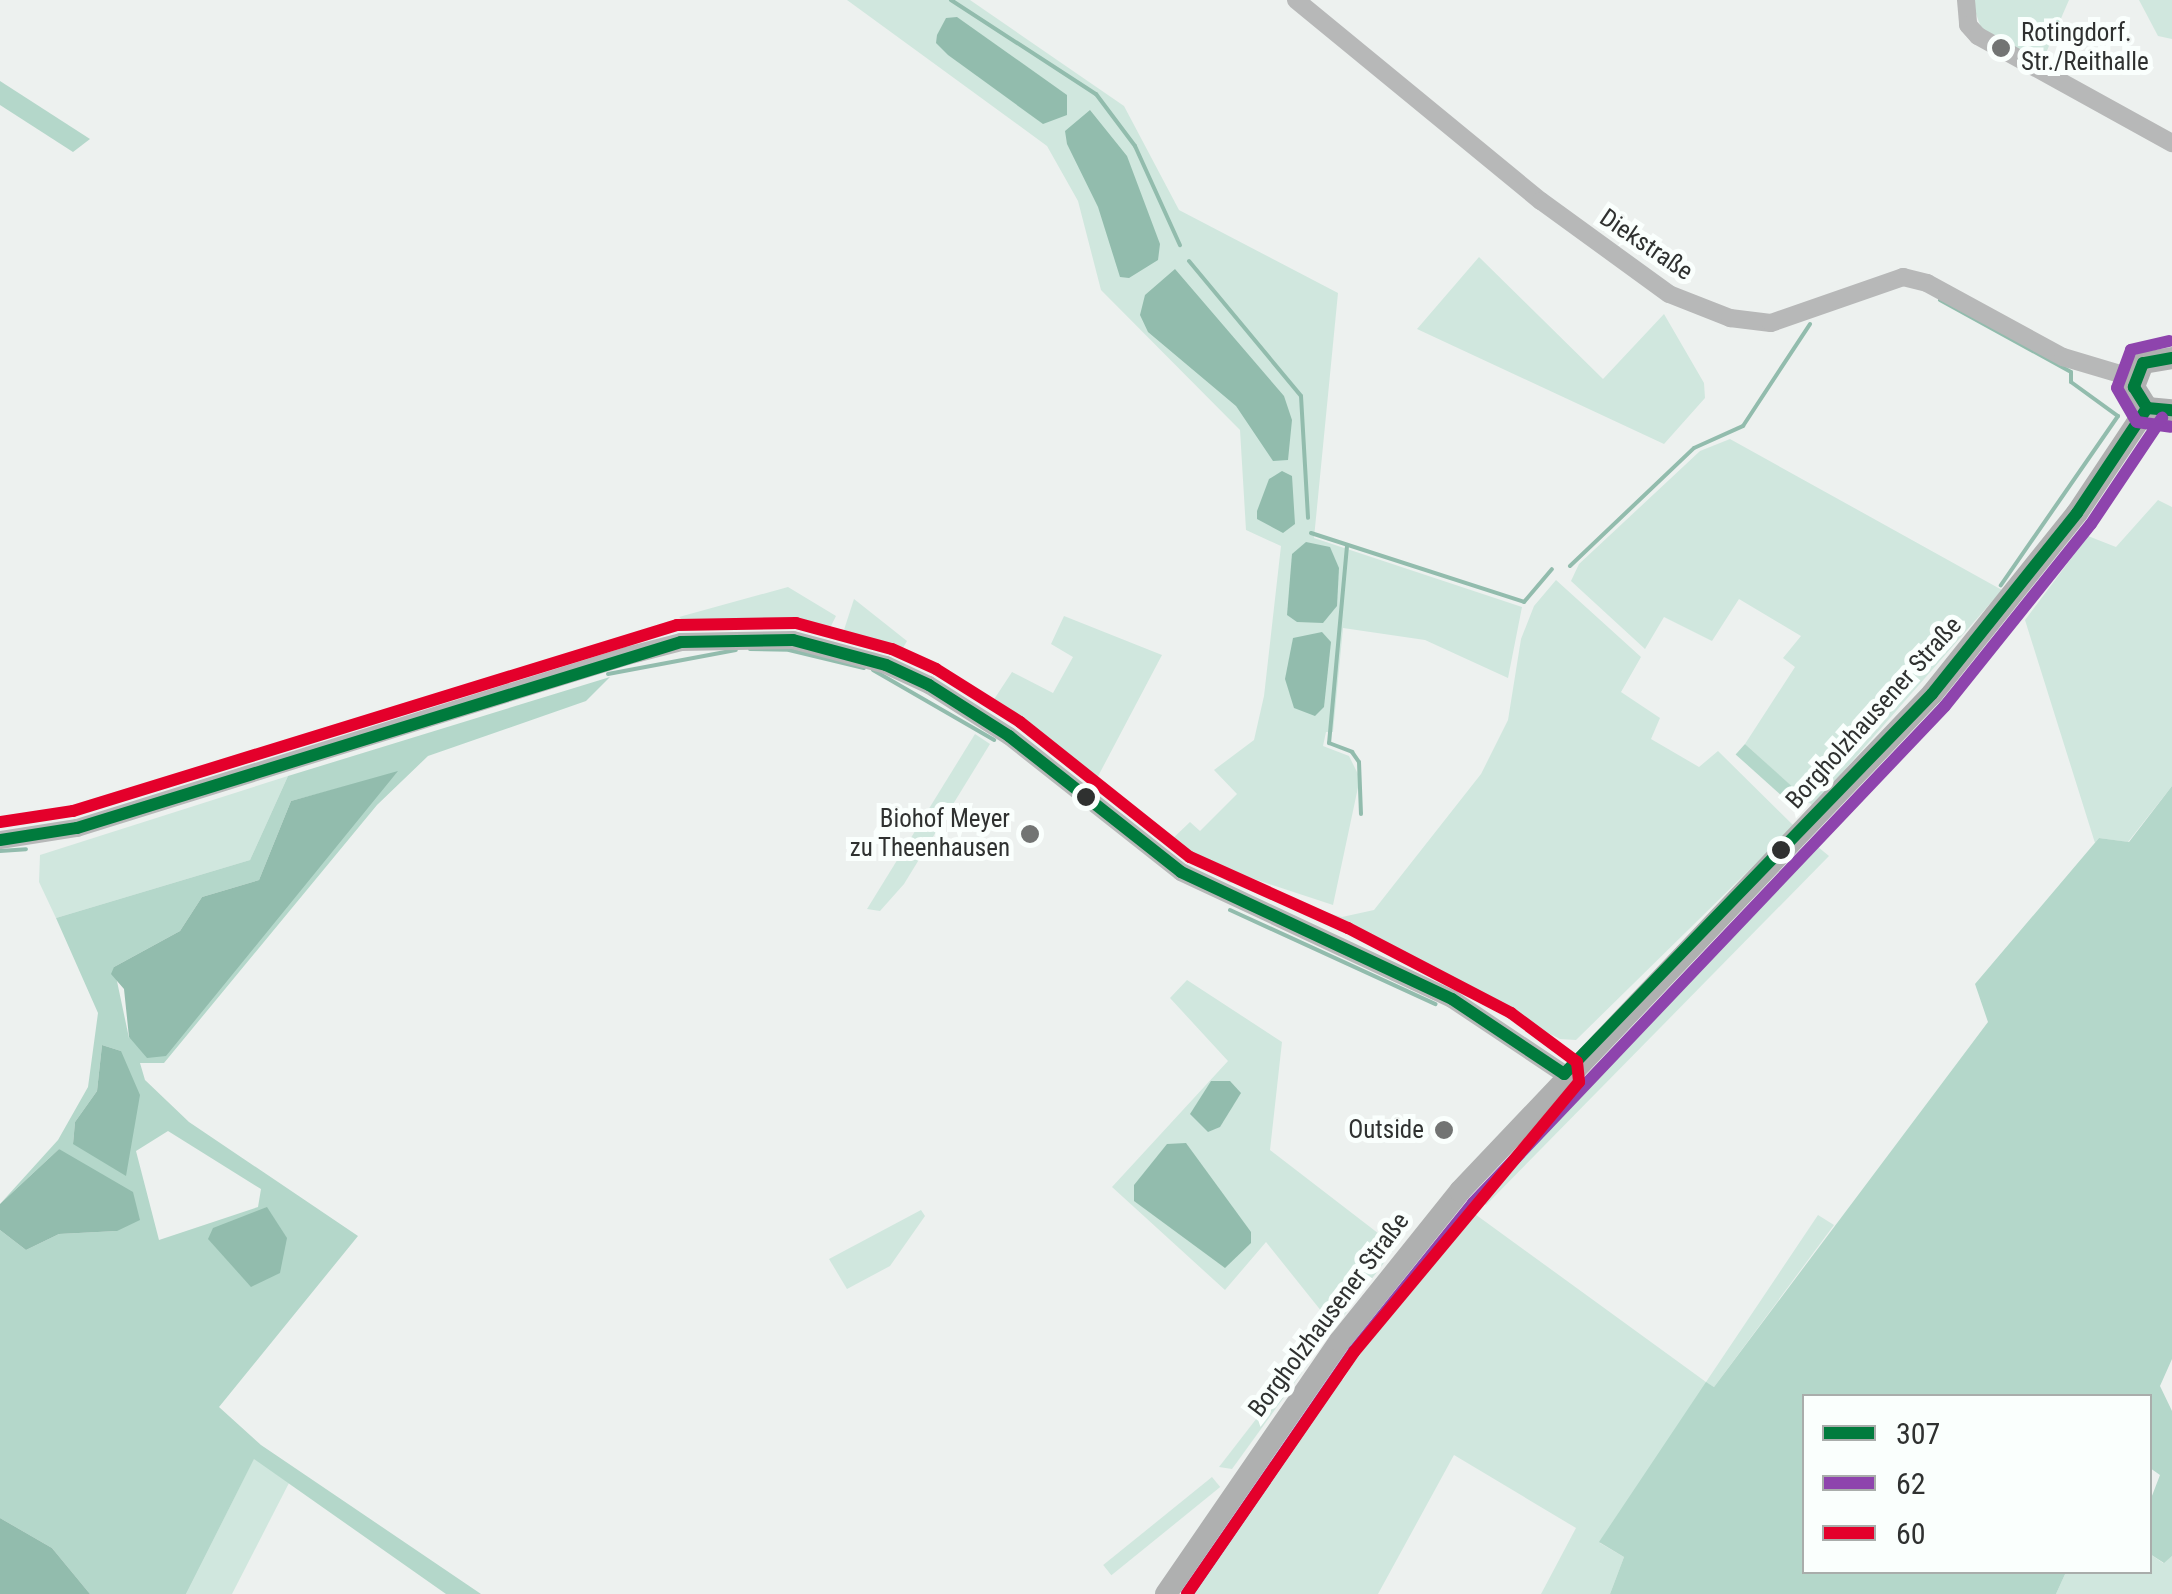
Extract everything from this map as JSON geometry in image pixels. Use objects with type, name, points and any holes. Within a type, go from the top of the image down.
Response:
[{"type":"main road","points":[[2172,358],[2150,358],[2134,378],[2136,396],[2148,408],[2172,410]]},
{"type":"main road","name":"Borgholzhausener Straße","points":[[1166,1594],[1340,1341],[1564,1074],[1932,694],[2077,514],[2148,408]]},
{"type":"street","name":"Diekstraße","points":[[1296,0],[1540,200],[1669,294],[1730,318],[1771,323],[1903,277],[1927,283],[2063,357],[2134,378]]},
{"type":"street","points":[[1966,0],[1968,25],[1978,36],[2172,143]]},
{"type":"street","points":[[0,840],[77,828],[681,642],[793,640],[886,665],[928,685],[1009,736],[1181,872],[1452,998],[1564,1074]]},
{"type":"shaded area","points":[[847,0],[970,0],[1124,106],[1179,210],[1338,293],[1314,538],[1522,607],[1508,678],[1425,640],[1343,628],[1333,732],[1326,732],[1323,746],[1349,756],[1360,778],[1333,905],[1248,877],[1230,883],[1167,844],[1190,822],[1200,831],[1237,794],[1214,770],[1254,740],[1264,696],[1281,546],[1246,530],[1240,430],[1101,290],[1078,201],[1047,146]]},
{"type":"shaded area","points":[[1971,0],[2069,0],[2042,62],[1983,33]]},
{"type":"shaded area","points":[[2139,0],[2172,0],[2172,39],[2158,36]]},
{"type":"shaded area","points":[[957,17],[1067,95],[1067,115],[1043,124],[948,55],[936,43],[937,35],[946,18]]},
{"type":"shaded area","points":[[0,81],[90,139],[73,152],[0,105]]},
{"type":"shaded area","points":[[1090,110],[1127,156],[1160,244],[1158,260],[1129,278],[1120,277],[1098,207],[1067,144],[1065,131]]},
{"type":"shaded area","points":[[1479,257],[1603,379],[1664,314],[1704,383],[1705,398],[1664,444],[1417,329]]},
{"type":"shaded area","points":[[1175,269],[1284,396],[1292,420],[1288,460],[1273,461],[1236,406],[1148,332],[1140,315],[1145,295]]},
{"type":"shaded area","points":[[1730,439],[2002,590],[1813,806],[1745,744],[1795,667],[1783,658],[1801,636],[1739,599],[1712,641],[1664,617],[1645,649],[1571,581],[1579,564],[1700,451]]},
{"type":"shaded area","points":[[1282,471],[1292,476],[1295,524],[1283,533],[1257,519],[1269,479]]},
{"type":"shaded area","points":[[2158,500],[2172,507],[2172,786],[2128,842],[2099,838],[2095,843],[2025,620],[2088,536],[2116,547]]},
{"type":"shaded area","points":[[1306,542],[1330,547],[1339,568],[1337,606],[1323,623],[1297,622],[1287,615],[1292,554]]},
{"type":"shaded area","points":[[1556,580],[1641,657],[1621,692],[1660,718],[1651,739],[1699,767],[1718,751],[1794,826],[1576,1040],[1560,1039],[1355,935],[1256,893],[1342,917],[1374,910],[1481,774],[1508,720],[1521,639],[1534,606]]},
{"type":"shaded area","points":[[788,587],[836,616],[830,628],[731,620],[689,625],[679,617]]},
{"type":"shaded area","points":[[854,599],[907,641],[900,653],[843,633]]},
{"type":"shaded area","points":[[1064,616],[1162,655],[1095,782],[989,707],[1012,672],[1053,693],[1073,657],[1051,644]]},
{"type":"shaded area","points":[[1322,632],[1331,642],[1324,707],[1315,716],[1294,708],[1285,679],[1293,638]]},
{"type":"shaded area","points":[[610,677],[586,701],[428,756],[377,805],[164,1063],[140,1063],[145,1080],[189,1122],[358,1236],[219,1407],[261,1445],[481,1594],[446,1594],[254,1459],[186,1594],[90,1594],[52,1548],[0,1518],[0,1230],[26,1250],[59,1234],[117,1231],[59,1149],[0,1204],[58,1140],[88,1087],[98,1013],[56,918],[250,860],[288,776]],"holes":[[[396,773],[129,1038],[114,967],[180,931],[202,897],[259,880],[291,801]],[[102,1045],[121,1051],[73,1144],[75,1122],[97,1091]],[[168,1131],[261,1189],[258,1207],[159,1240],[136,1151]]]},
{"type":"shaded area","points":[[975,734],[990,744],[904,884],[880,911],[867,909]]},
{"type":"shaded area","points":[[1745,744],[1805,798],[1796,809],[1736,754]]},
{"type":"shaded area","points":[[398,771],[166,1056],[147,1058],[129,1037],[124,989],[111,974],[114,967],[180,931],[202,897],[259,880],[291,801]]},
{"type":"shaded area","points":[[288,776],[250,860],[56,918],[39,882],[40,855]]},
{"type":"shaded area","points":[[2172,786],[2172,1359],[2160,1386],[2172,1411],[2172,1556],[2164,1563],[2152,1555],[2152,1496],[2160,1475],[2152,1469],[2152,1394],[1802,1394],[1802,1574],[2065,1574],[2056,1594],[1610,1594],[1624,1557],[1599,1542],[1706,1382],[1714,1387],[1988,1022],[1975,984],[2099,838],[2129,842]]},
{"type":"shaded area","points":[[1812,842],[1829,856],[1486,1205],[1476,1199]]},
{"type":"shaded area","points":[[1187,980],[1282,1042],[1270,1150],[1396,1247],[1322,1344],[1316,1341],[1330,1322],[1266,1242],[1225,1290],[1112,1187],[1228,1061],[1170,998]]},
{"type":"shaded area","points":[[102,1045],[121,1051],[140,1095],[126,1176],[73,1144],[75,1122],[97,1091]]},
{"type":"shaded area","points":[[1211,1081],[1230,1081],[1241,1093],[1220,1127],[1208,1132],[1190,1114]]},
{"type":"shaded area","points":[[1186,1143],[1251,1232],[1251,1243],[1225,1268],[1134,1201],[1134,1185],[1167,1144]]},
{"type":"shaded area","points":[[59,1149],[133,1192],[140,1220],[117,1231],[59,1234],[26,1250],[0,1230],[0,1204]]},
{"type":"shaded area","points":[[267,1207],[287,1238],[280,1273],[251,1287],[208,1239],[213,1228]]},
{"type":"shaded area","points":[[1468,1209],[1706,1382],[1818,1215],[1834,1225],[1714,1387],[1707,1383],[1600,1543],[1624,1557],[1610,1594],[1541,1594],[1576,1528],[1454,1455],[1378,1594],[1183,1594],[1333,1374],[1343,1380],[1349,1370],[1340,1364],[1352,1346]]},
{"type":"shaded area","points":[[921,1210],[925,1216],[890,1266],[847,1289],[829,1259]]},
{"type":"shaded area","points":[[1308,1352],[1313,1357],[1232,1469],[1219,1467]]},
{"type":"shaded area","points":[[254,1458],[289,1483],[232,1594],[186,1594]]},
{"type":"shaded area","points":[[1212,1477],[1220,1487],[1111,1575],[1103,1565]]},
{"type":"shaded area","points":[[0,1518],[52,1548],[90,1594],[0,1594]]},
{"type":"shaded area","points":[[2152,1555],[2163,1563],[2172,1556],[2172,1594],[2056,1594],[2065,1574],[2152,1574]]},
{"type":"waterway","points":[[951,0],[1096,94],[1135,146],[1180,245]]},
{"type":"waterway","points":[[1189,261],[1301,396],[1308,518]]},
{"type":"waterway","points":[[1940,300],[2071,372],[2071,382],[2118,416],[2001,585]]},
{"type":"waterway","points":[[1570,566],[1694,448],[1743,426],[1810,324]]},
{"type":"waterway","points":[[2099,514],[2149,439]]},
{"type":"waterway","points":[[1311,533],[1524,602],[1552,569]]},
{"type":"waterway","points":[[2021,615],[2084,534]]},
{"type":"waterway","points":[[1347,546],[1329,743],[1352,752],[1359,762],[1361,814]]},
{"type":"waterway","points":[[1827,830],[2011,627]]},
{"type":"waterway","points":[[750,649],[789,650],[864,668]]},
{"type":"waterway","points":[[608,674],[736,650]]},
{"type":"waterway","points":[[873,670],[994,740]]},
{"type":"waterway","points":[[0,851],[26,849]]},
{"type":"waterway","points":[[1230,910],[1435,1004]]},
{"type":"transit line","name":"62","points":[[2169,341],[2131,350],[2117,388],[2137,422],[2171,427]]},
{"type":"transit line","name":"307","points":[[2172,358],[2143,363],[2134,387],[2147,408],[2172,410]]},
{"type":"transit line","name":"307","points":[[1564,1074],[1932,694],[2077,513],[2147,408]]},
{"type":"transit line","name":"62","points":[[1187,1594],[1354,1351],[1473,1203],[1945,706],[2091,524],[2162,418]]},
{"type":"transit line","name":"60","points":[[0,822],[73,811],[677,625],[796,623],[892,649],[936,669],[1020,722],[1190,857],[1348,928],[1511,1013],[1577,1062],[1579,1082],[1354,1352],[1187,1594]]},
{"type":"transit line","name":"307","points":[[0,840],[77,828],[681,642],[793,640],[886,665],[929,685],[1009,736],[1181,872],[1452,999],[1564,1074]]},
{"type":"place","name":"Rotingdorf. Str./Reithalle","points":[[2001,48]]},
{"type":"place","name":"Biohof Meyer zu Theenhausen","points":[[1030,834]]},
{"type":"place","name":"Outside","points":[[1444,1130]]}]
